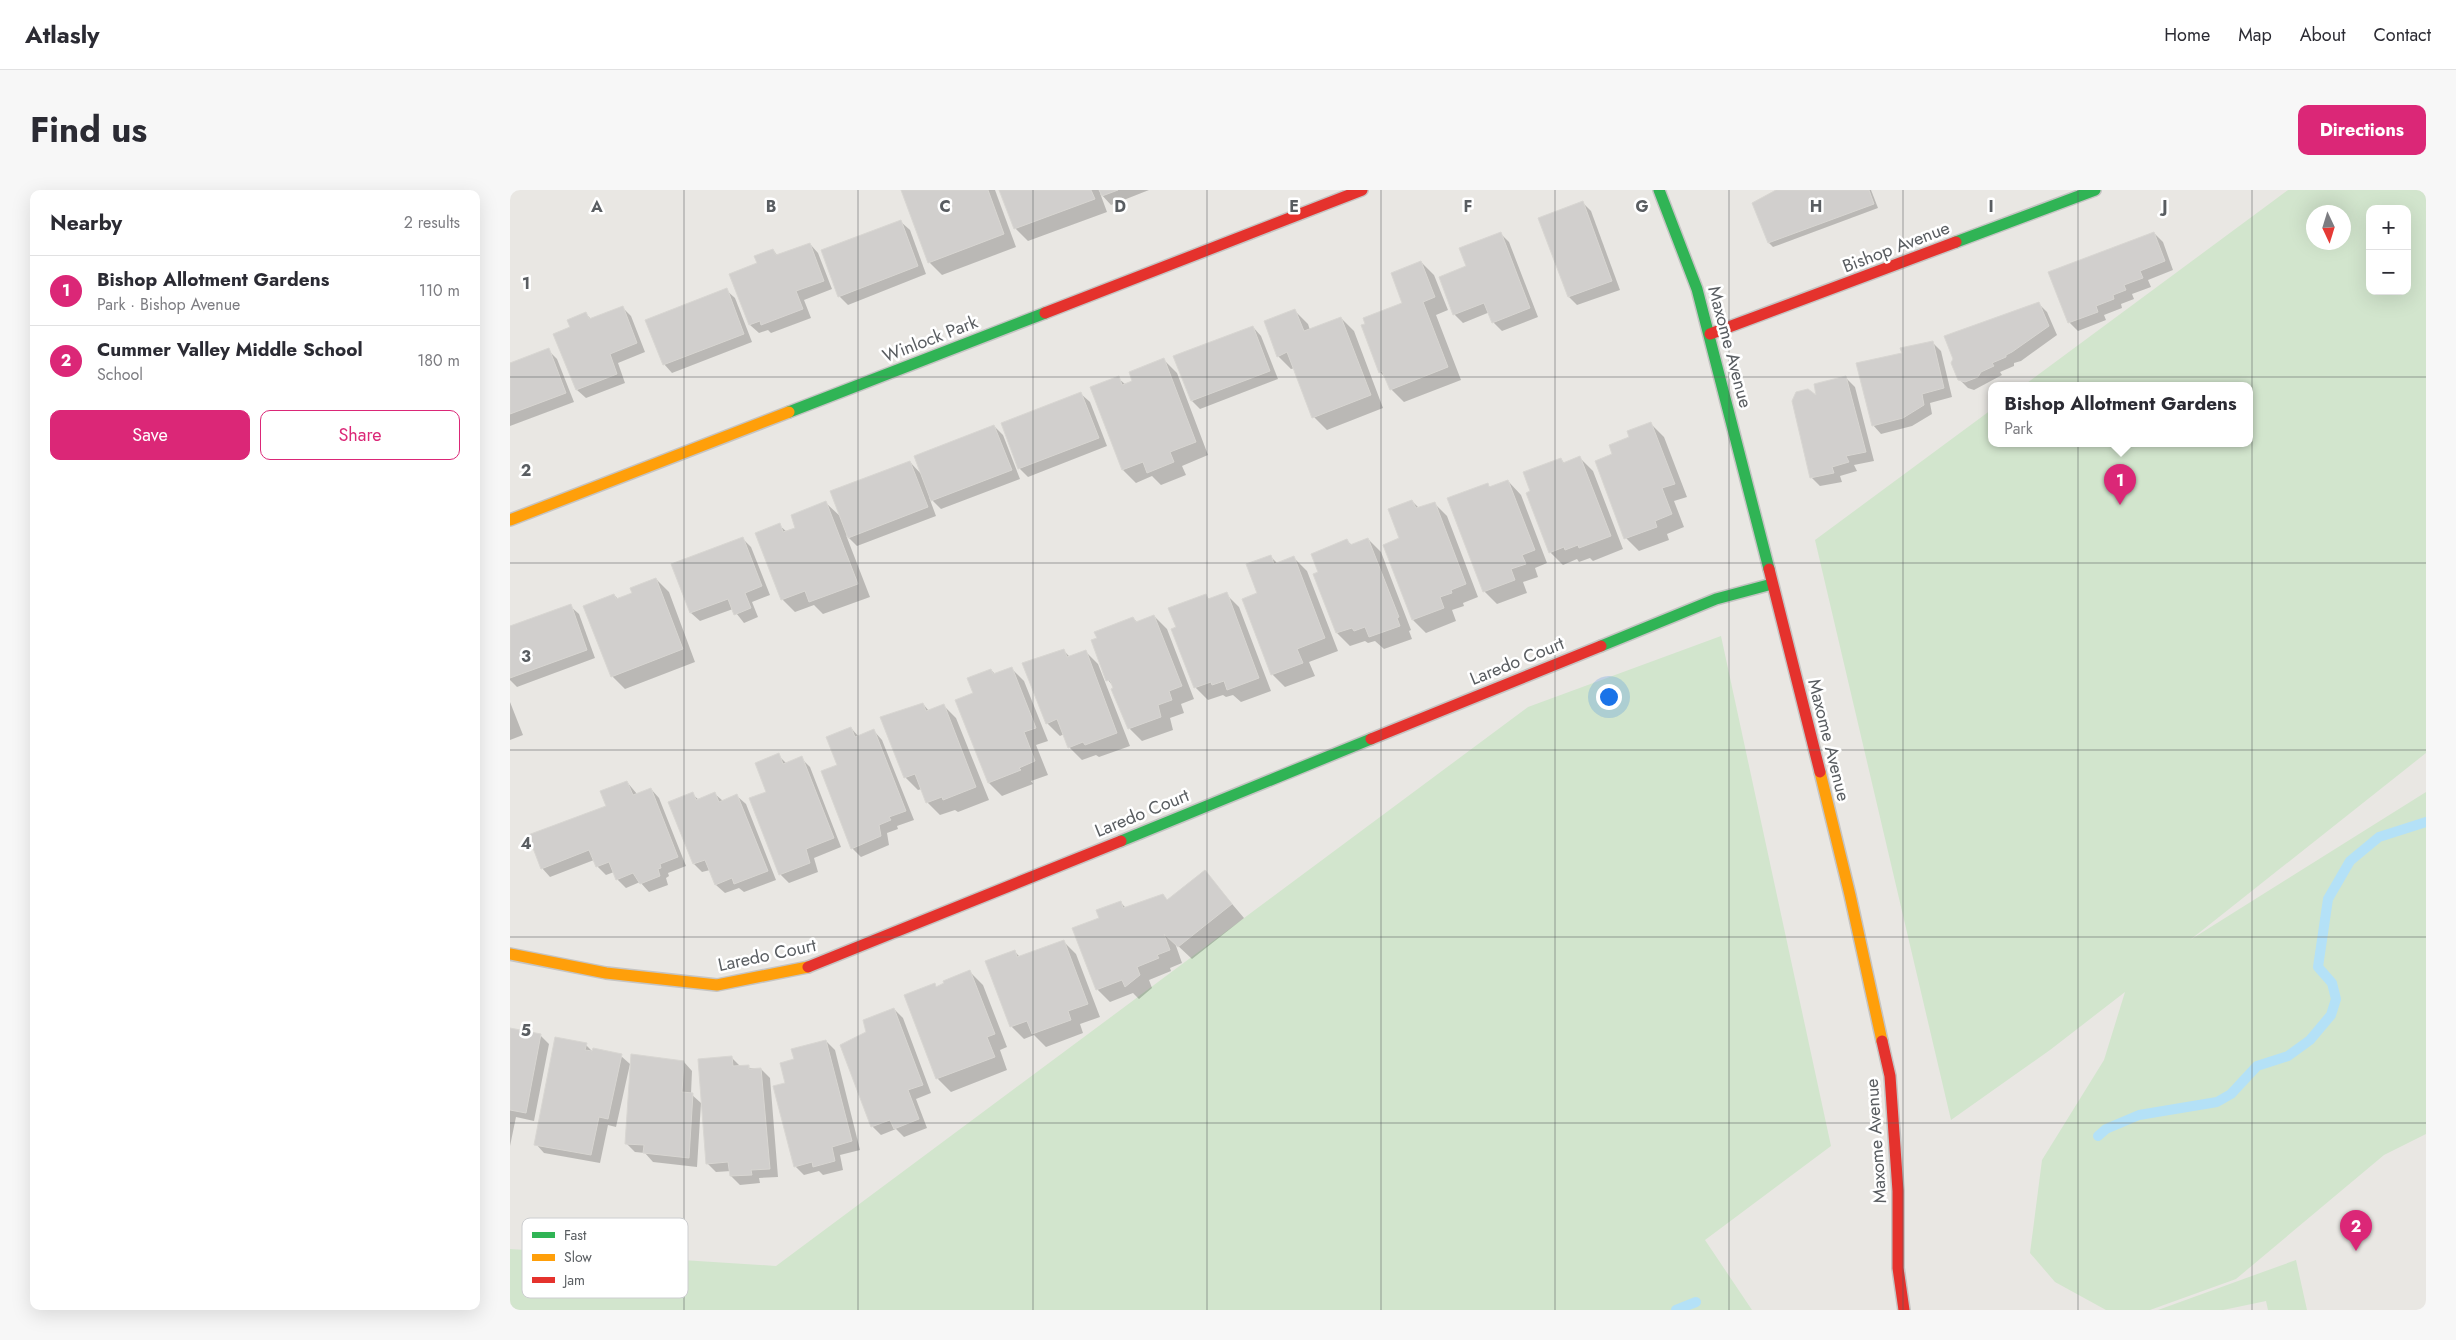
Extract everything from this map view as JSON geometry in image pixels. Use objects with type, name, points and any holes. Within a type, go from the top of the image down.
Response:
[{"type":"street","name":"Winlock Park","points":[[510,520],[1362,190]]},
{"type":"street","name":"Maxome Avenue","points":[[1658,190],[1697,290],[1710,334],[1850,895],[1890,1076],[1898,1191],[1898,1268],[1904,1310]]},
{"type":"street","name":"Bishop Avenue","points":[[1710,334],[1838,288],[2095,190]]},
{"type":"street","name":"Laredo Court","points":[[510,954],[606,973],[717,985],[816,965],[1716,599],[1772,584]]},
{"type":"green space","points":[[2288,190],[2426,190],[2426,753],[2190,940],[2426,792],[2426,1134],[2384,1155],[2236,1279],[2150,1310],[2106,1310],[2055,1282],[2030,1253],[2042,1160],[2104,1060],[2125,992],[2050,1050],[1951,1120],[1815,540],[1988,412],[1988,447],[2253,447],[2253,382],[2028,382]]},
{"type":"green space","points":[[1721,636],[1831,1146],[1705,1240],[1752,1310],[510,1310],[510,1249],[522,1250],[522,1298],[688,1298],[688,1260],[776,1266],[1528,707]]},
{"type":"green space","points":[[2296,1260],[2307,1310],[2268,1310],[2266,1301],[2223,1310],[2158,1310]]},
{"type":"building","points":[[901,190],[988,190],[1004,234],[928,263]]},
{"type":"building","points":[[999,190],[1091,190],[1095,199],[1014,229]]},
{"type":"building","points":[[1099,190],[1118,190],[1102,196]]},
{"type":"building","points":[[1776,190],[1869,190],[1874,204],[1768,243],[1752,203]]},
{"type":"building","points":[[1583,201],[1612,281],[1568,297],[1538,218]]},
{"type":"building","points":[[901,220],[918,266],[838,297],[821,250]]},
{"type":"building","points":[[1501,232],[1530,308],[1492,323],[1484,303],[1453,315],[1439,277],[1466,266],[1459,248]]},
{"type":"building","points":[[2154,232],[2165,261],[2140,271],[2143,278],[2124,285],[2126,290],[2113,295],[2114,299],[2096,306],[2098,312],[2068,323],[2048,272]]},
{"type":"building","points":[[810,243],[824,281],[796,291],[803,309],[761,325],[760,321],[749,325],[729,274],[757,263],[754,256],[773,249],[776,255]]},
{"type":"building","points":[[1421,261],[1435,297],[1423,302],[1448,367],[1390,390],[1382,371],[1379,373],[1361,325],[1365,324],[1363,318],[1402,303],[1391,273]]},
{"type":"building","points":[[727,288],[744,334],[663,365],[645,320]]},
{"type":"building","points":[[2039,302],[2049,326],[2006,355],[2006,357],[1992,363],[1994,366],[1981,372],[1978,377],[1965,382],[1958,380],[1951,363],[1953,359],[1944,336]]},
{"type":"building","points":[[623,306],[637,343],[610,354],[617,374],[576,390],[553,334],[570,327],[567,320],[586,312],[589,319]]},
{"type":"building","points":[[1295,309],[1304,331],[1341,317],[1371,395],[1312,418],[1287,352],[1277,357],[1264,321]]},
{"type":"building","points":[[1253,326],[1270,371],[1191,401],[1173,356]]},
{"type":"building","points":[[1933,341],[1944,388],[1922,394],[1924,405],[1903,418],[1872,426],[1856,363],[1902,353],[1900,348]]},
{"type":"building","points":[[549,348],[566,393],[510,414],[510,363]]},
{"type":"building","points":[[1164,358],[1196,442],[1170,452],[1174,462],[1147,473],[1143,462],[1122,470],[1090,387],[1119,376],[1122,385],[1132,381],[1129,372]]},
{"type":"building","points":[[1846,376],[1866,452],[1846,456],[1849,462],[1832,467],[1834,473],[1810,478],[1792,401],[1796,392],[1808,389],[1816,395],[1814,384]]},
{"type":"building","points":[[1081,392],[1099,438],[1018,469],[1001,423]]},
{"type":"building","points":[[1651,422],[1675,484],[1662,488],[1672,514],[1655,521],[1657,527],[1624,539],[1595,461],[1612,454],[1609,445],[1629,437],[1627,431]]},
{"type":"building","points":[[994,425],[1012,470],[931,501],[914,456]]},
{"type":"building","points":[[1580,456],[1611,536],[1579,548],[1578,545],[1565,550],[1564,547],[1549,553],[1526,493],[1530,491],[1523,472],[1561,458],[1563,463]]},
{"type":"building","points":[[910,461],[928,507],[848,538],[830,491]]},
{"type":"building","points":[[1508,480],[1535,550],[1522,555],[1526,564],[1511,569],[1515,580],[1483,592],[1447,498],[1488,483],[1489,487]]},
{"type":"building","points":[[1412,500],[1416,508],[1435,502],[1466,584],[1451,590],[1452,593],[1440,597],[1444,608],[1412,620],[1383,545],[1399,538],[1388,509]]},
{"type":"building","points":[[826,501],[858,584],[809,602],[805,591],[781,600],[755,533],[780,523],[783,532],[795,528],[791,515]]},
{"type":"building","points":[[743,537],[762,586],[745,593],[751,608],[734,615],[728,599],[690,613],[671,564]]},
{"type":"building","points":[[1368,538],[1399,617],[1397,618],[1400,626],[1369,637],[1365,627],[1354,631],[1352,628],[1336,633],[1313,574],[1318,572],[1311,554],[1347,539],[1350,545]]},
{"type":"building","points":[[1271,555],[1274,564],[1294,556],[1325,638],[1297,649],[1303,663],[1271,675],[1242,599],[1257,593],[1246,564]]},
{"type":"building","points":[[656,578],[683,649],[611,677],[583,606],[614,594],[616,599],[632,593],[630,588]]},
{"type":"building","points":[[1227,592],[1259,678],[1227,690],[1224,681],[1212,685],[1211,682],[1194,688],[1171,629],[1176,627],[1168,608],[1206,594],[1208,599]]},
{"type":"building","points":[[571,604],[587,650],[510,678],[510,626]]},
{"type":"building","points":[[1154,615],[1182,686],[1169,691],[1172,700],[1158,705],[1161,717],[1128,729],[1111,689],[1113,688],[1110,680],[1106,681],[1091,640],[1097,638],[1094,632],[1133,617],[1136,622]]},
{"type":"building","points":[[1064,649],[1067,657],[1086,650],[1117,733],[1085,745],[1083,742],[1068,748],[1057,719],[1046,724],[1022,663]]},
{"type":"building","points":[[1012,667],[1036,728],[1024,732],[1035,761],[1019,768],[1021,770],[988,783],[955,700],[973,693],[967,678],[991,669],[993,674]]},
{"type":"building","points":[[923,703],[926,711],[944,704],[976,787],[943,800],[942,797],[926,803],[915,774],[904,778],[880,717]]},
{"type":"building","points":[[851,727],[855,737],[874,729],[906,811],[889,817],[891,820],[879,825],[881,836],[851,849],[821,771],[837,765],[826,737]]},
{"type":"building","points":[[779,753],[783,764],[802,756],[834,838],[806,849],[810,863],[779,875],[749,798],[766,792],[755,763]]},
{"type":"building","points":[[627,781],[633,795],[651,788],[678,857],[660,864],[661,868],[658,869],[660,876],[640,884],[633,873],[616,880],[609,862],[596,867],[589,850],[541,869],[528,835],[606,806],[600,791]]},
{"type":"building","points":[[693,792],[696,800],[715,792],[719,802],[737,794],[768,871],[734,884],[732,878],[715,885],[705,860],[693,864],[668,802]]},
{"type":"building","points":[[1205,870],[1232,904],[1178,947],[1164,934],[1170,950],[1157,955],[1159,958],[1137,967],[1140,975],[1125,987],[1122,980],[1096,990],[1072,928],[1099,918],[1096,910],[1121,901],[1123,908],[1163,894],[1167,900]]},
{"type":"building","points":[[1064,940],[1088,1004],[1068,1011],[1071,1020],[1032,1034],[1027,1021],[1010,1027],[985,961],[1015,950],[1017,957]]},
{"type":"building","points":[[970,970],[995,1034],[987,1037],[995,1057],[936,1079],[904,995],[935,983],[936,987],[944,983],[943,981]]},
{"type":"building","points":[[894,1008],[923,1085],[908,1090],[919,1119],[894,1129],[890,1120],[871,1127],[840,1045],[866,1032],[863,1020]]},
{"type":"building","points":[[510,1028],[541,1034],[526,1113],[510,1110]]},
{"type":"building","points":[[555,1037],[587,1043],[585,1050],[592,1051],[593,1048],[622,1054],[608,1119],[599,1117],[591,1155],[534,1145]]},
{"type":"building","points":[[826,1040],[852,1141],[832,1147],[835,1161],[813,1167],[812,1162],[794,1167],[773,1086],[785,1083],[780,1063],[794,1059],[791,1049]]},
{"type":"building","points":[[631,1054],[684,1061],[682,1092],[693,1093],[689,1158],[643,1153],[644,1145],[625,1144]]},
{"type":"building","points":[[732,1056],[733,1066],[749,1065],[749,1069],[761,1068],[770,1169],[751,1170],[752,1175],[730,1176],[728,1162],[706,1164],[698,1059]]},
{"type":"waterway","points":[[2098,1136],[2106,1129],[2139,1115],[2217,1102],[2231,1094],[2257,1066],[2288,1056],[2310,1040],[2331,1015],[2336,999],[2332,983],[2318,967],[2328,899],[2350,861],[2379,837],[2426,822]]},
{"type":"waterway","points":[[1676,1310],[1696,1302]]},
{"type":"traffic: fast","points":[[1659,190],[1697,289],[1769,569]]},
{"type":"traffic: fast","points":[[1956,242],[2095,190]]},
{"type":"traffic: fast","points":[[789,412],[1045,313]]},
{"type":"traffic: fast","points":[[1601,646],[1716,599],[1772,584]]},
{"type":"traffic: fast","points":[[1121,841],[1371,739]]},
{"type":"traffic: slow","points":[[510,520],[789,412]]},
{"type":"traffic: slow","points":[[1820,772],[1850,895],[1882,1041]]},
{"type":"traffic: slow","points":[[510,954],[606,973],[717,985],[808,967]]},
{"type":"traffic: jam","points":[[1045,313],[1362,190]]},
{"type":"traffic: jam","points":[[1710,334],[1956,242]]},
{"type":"traffic: jam","points":[[1769,569],[1820,772]]},
{"type":"traffic: jam","points":[[1371,739],[1601,646]]},
{"type":"traffic: jam","points":[[808,967],[1121,841]]},
{"type":"traffic: jam","points":[[1882,1041],[1890,1076],[1898,1191],[1898,1268],[1904,1310]]},
{"type":"place","name":"Bishop Allotment Gardens","points":[[2120,505]]},
{"type":"place","name":"Cummer Valley Middle School","points":[[2356,1251]]}]
